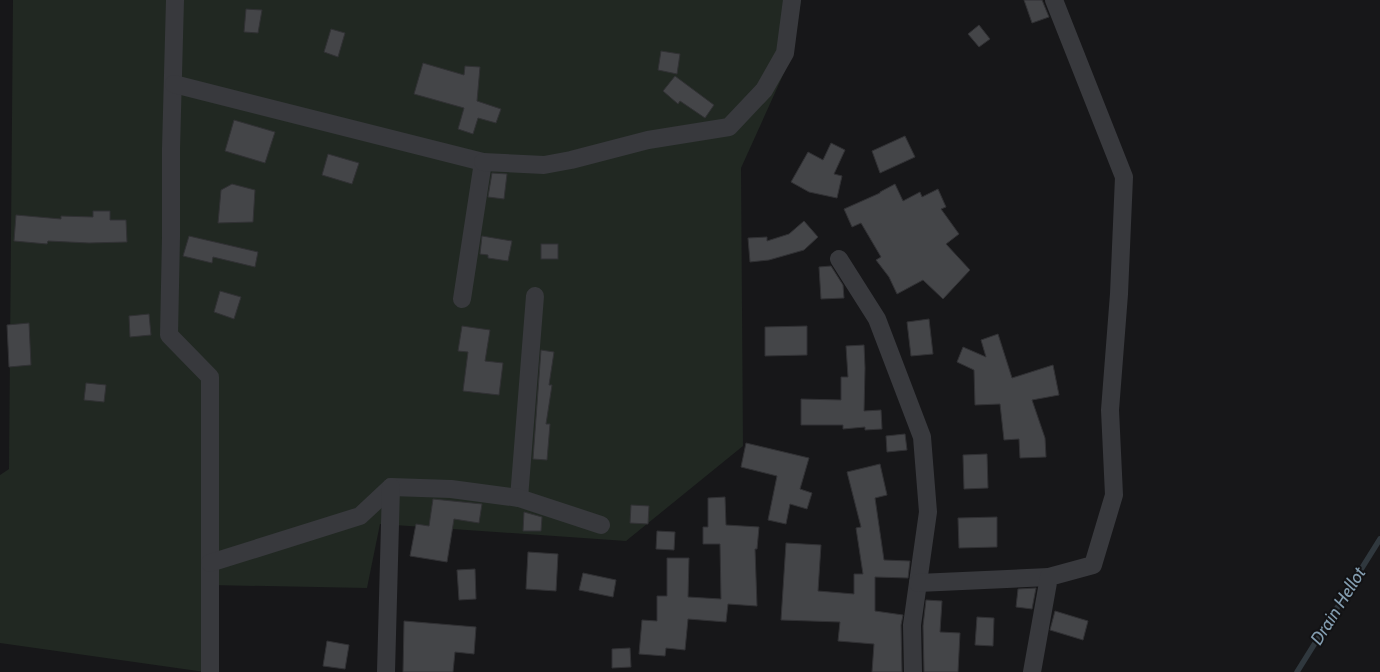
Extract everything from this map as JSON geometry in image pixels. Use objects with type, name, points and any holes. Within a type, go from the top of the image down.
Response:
[{"type":"street","points":[[175,0],[168,335],[210,377],[210,672]]},
{"type":"street","points":[[174,84],[482,162],[544,165],[572,160],[648,140],[729,127],[764,90],[785,53],[792,0]]},
{"type":"street","points":[[918,583],[1049,577],[1093,565],[1114,495],[1110,410],[1119,294],[1124,177],[1054,0]]},
{"type":"street","points":[[462,299],[482,162]]},
{"type":"street","points":[[839,258],[876,320],[922,437],[928,512],[912,625],[913,672]]},
{"type":"street","points":[[519,498],[535,296]]},
{"type":"street","points":[[210,563],[360,516],[391,487],[451,489],[519,498],[601,525]]},
{"type":"street","points":[[386,672],[391,487]]},
{"type":"street","points":[[1032,672],[1049,577]]},
{"type":"shaded area","points":[[13,0],[801,0],[793,53],[741,168],[743,446],[626,541],[380,524],[367,588],[210,585],[205,672],[0,643],[0,475],[9,469]]},
{"type":"building","points":[[1024,0],[1042,0],[1049,17],[1032,23]]},
{"type":"building","points":[[246,9],[262,10],[258,33],[244,32]]},
{"type":"building","points":[[979,25],[990,39],[979,47],[968,34]]},
{"type":"building","points":[[331,29],[345,33],[338,57],[324,52]]},
{"type":"building","points":[[661,51],[680,54],[677,74],[658,70]]},
{"type":"building","points":[[423,63],[464,75],[465,66],[480,67],[477,101],[501,109],[496,123],[478,118],[473,134],[458,129],[464,108],[414,94]]},
{"type":"building","points":[[675,76],[714,105],[705,118],[680,101],[678,104],[663,91]]},
{"type":"building","points":[[234,120],[275,132],[265,163],[225,151]]},
{"type":"building","points":[[905,136],[915,157],[880,173],[872,151]]},
{"type":"building","points":[[831,143],[845,150],[834,174],[842,176],[837,198],[809,192],[791,182],[808,152],[823,160]]},
{"type":"building","points":[[328,154],[359,163],[352,184],[322,175]]},
{"type":"building","points":[[492,173],[507,174],[504,199],[488,197]]},
{"type":"building","points":[[232,184],[255,190],[253,222],[218,223],[221,190]]},
{"type":"building","points":[[895,184],[903,201],[920,192],[922,197],[938,189],[946,207],[941,209],[959,234],[946,244],[970,270],[943,299],[923,280],[897,294],[889,277],[876,260],[881,257],[861,223],[852,227],[844,209]]},
{"type":"building","points":[[93,211],[110,211],[110,220],[126,220],[127,242],[48,241],[47,244],[14,241],[16,215],[61,219],[61,216],[93,217]]},
{"type":"building","points":[[804,221],[818,237],[804,250],[769,260],[750,262],[748,238],[767,237],[767,241],[789,234]]},
{"type":"building","points":[[189,236],[258,252],[255,267],[213,257],[212,263],[183,256]]},
{"type":"building","points":[[482,236],[512,241],[508,261],[488,258],[488,255],[480,254]]},
{"type":"building","points":[[541,244],[558,244],[558,259],[541,259]]},
{"type":"building","points":[[831,266],[843,285],[844,298],[821,299],[819,267]]},
{"type":"building","points":[[220,291],[241,297],[234,319],[214,312]]},
{"type":"building","points":[[149,314],[151,335],[130,337],[129,316]]},
{"type":"building","points":[[929,319],[933,354],[911,356],[907,322]]},
{"type":"building","points":[[29,323],[31,365],[9,367],[7,325]]},
{"type":"building","points":[[462,326],[490,330],[485,361],[503,363],[499,395],[463,391],[468,352],[458,351]]},
{"type":"building","points":[[807,326],[807,355],[765,356],[765,327]]},
{"type":"building","points":[[998,334],[1012,378],[1053,365],[1059,395],[1032,400],[1045,438],[1046,457],[1020,458],[1019,439],[1004,440],[1000,404],[975,405],[974,370],[957,362],[963,347],[986,357],[981,340]]},
{"type":"building","points":[[864,345],[864,411],[881,410],[882,429],[865,430],[865,427],[843,429],[843,425],[801,425],[801,399],[841,400],[841,377],[848,377],[846,346]]},
{"type":"building","points":[[541,350],[554,352],[549,385],[552,385],[546,424],[550,424],[547,460],[533,459]]},
{"type":"building","points":[[86,383],[106,385],[104,402],[84,400]]},
{"type":"building","points":[[905,434],[907,450],[887,452],[886,436]]},
{"type":"building","points":[[746,443],[809,458],[800,489],[812,493],[807,509],[790,504],[786,524],[768,520],[777,476],[741,467]]},
{"type":"building","points":[[987,454],[988,488],[964,489],[963,455]]},
{"type":"building","points":[[880,464],[887,495],[875,498],[884,560],[910,561],[908,578],[875,577],[875,611],[903,615],[901,625],[902,672],[872,672],[874,644],[838,641],[840,622],[781,620],[786,543],[821,545],[818,591],[854,594],[854,574],[863,574],[856,528],[861,527],[847,472]]},
{"type":"building","points":[[725,497],[726,525],[759,527],[757,549],[755,549],[757,606],[728,604],[726,622],[688,619],[685,650],[666,648],[665,656],[639,654],[642,620],[657,621],[657,596],[667,596],[667,558],[689,558],[688,597],[721,599],[720,544],[703,544],[703,527],[708,527],[708,498]]},
{"type":"building","points":[[433,499],[482,504],[479,523],[454,519],[447,562],[410,556],[416,524],[429,526]]},
{"type":"building","points":[[631,505],[649,506],[648,524],[630,523]]},
{"type":"building","points":[[524,512],[542,517],[541,531],[523,531]]},
{"type":"building","points":[[997,517],[997,547],[959,548],[958,518]]},
{"type":"building","points":[[657,531],[675,532],[674,550],[656,549]]},
{"type":"building","points":[[528,552],[558,554],[556,591],[526,589]]},
{"type":"building","points":[[475,569],[476,599],[459,600],[457,570]]},
{"type":"building","points":[[583,573],[616,580],[613,597],[579,590]]},
{"type":"building","points":[[1036,588],[1032,609],[1016,607],[1018,589]]},
{"type":"building","points":[[926,600],[942,601],[940,632],[960,633],[958,672],[924,672],[923,626]]},
{"type":"building","points":[[1055,611],[1088,621],[1083,640],[1050,630]]},
{"type":"building","points":[[977,617],[994,618],[993,646],[975,645]]},
{"type":"building","points":[[404,621],[476,627],[474,654],[455,652],[453,672],[403,672]]},
{"type":"building","points":[[327,641],[349,645],[345,669],[323,666]]},
{"type":"building","points":[[630,648],[631,667],[612,668],[612,649]]},
{"type":"waterway","name":"Drain Hellot","points":[[1297,672],[1380,539]]}]
